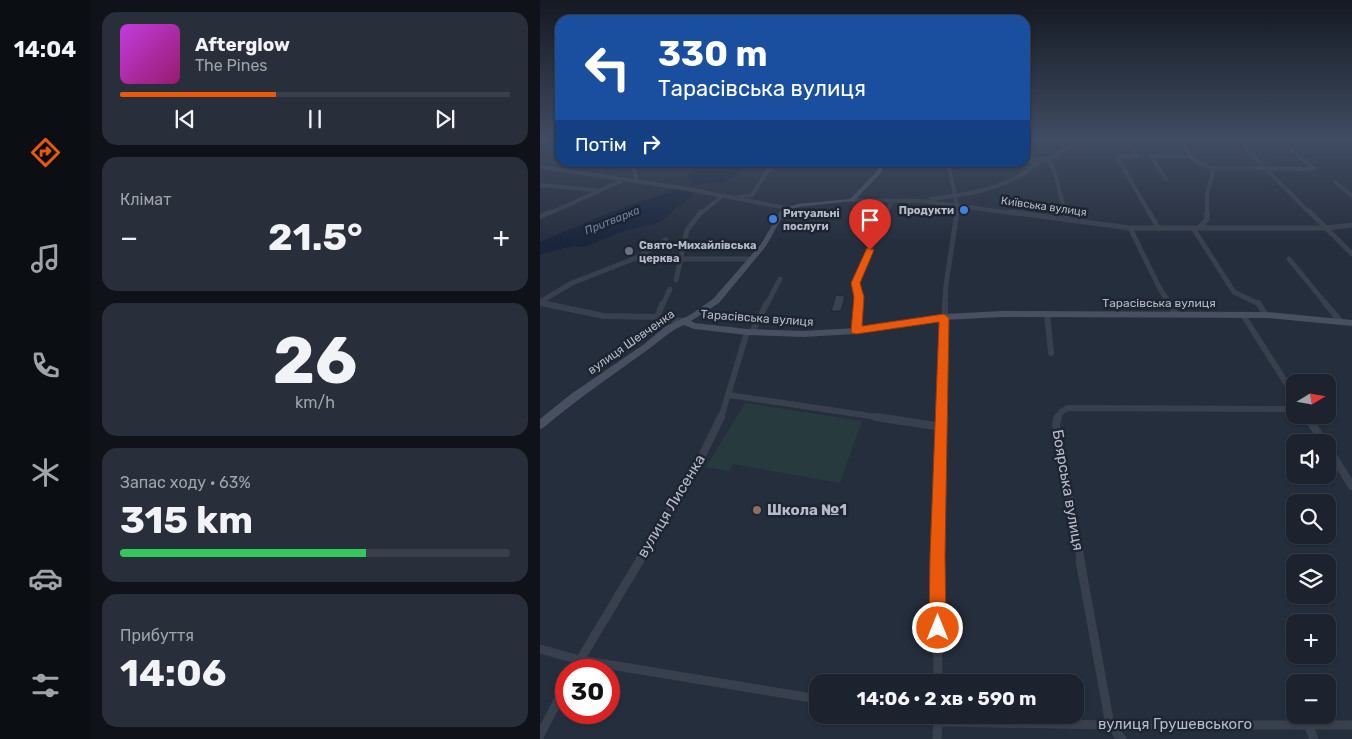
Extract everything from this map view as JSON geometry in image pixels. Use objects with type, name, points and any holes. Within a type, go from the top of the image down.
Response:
[{"type":"street","name":"Київська вулиця","points":[[588,174],[637,181],[787,208],[852,200],[923,201],[1130,228],[1185,230],[1200,227],[1326,228],[1352,225]]},
{"type":"street","points":[[635,174],[637,181]]},
{"type":"street","points":[[731,198],[750,196],[756,190],[764,174]]},
{"type":"street","points":[[852,200],[877,174]]},
{"type":"street","points":[[938,674],[938,556],[944,318],[946,285],[958,205],[954,196],[950,174]]},
{"type":"street","points":[[923,201],[954,196],[1026,174]]},
{"type":"street","points":[[1055,174],[1067,220]]},
{"type":"street","points":[[1127,174],[1159,229]]},
{"type":"street","points":[[1163,174],[1166,179]]},
{"type":"street","points":[[1200,227],[1207,218],[1207,193],[1212,174]]},
{"type":"street","points":[[1272,174],[1352,254]]},
{"type":"street","points":[[540,217],[572,203],[595,190],[623,180]]},
{"type":"street","points":[[1335,182],[1352,196]]},
{"type":"street","points":[[540,185],[595,190]]},
{"type":"street","points":[[676,280],[684,234],[690,224],[722,196]]},
{"type":"street","points":[[750,196],[756,203]]},
{"type":"street","points":[[856,331],[859,297],[855,283],[892,201]]},
{"type":"street","name":"вулиця Шевченка","points":[[540,425],[574,397],[646,347],[669,328],[702,312],[716,301],[764,245],[781,214],[787,208]]},
{"type":"street","points":[[1130,228],[1160,289],[1176,314]]},
{"type":"street","points":[[1193,228],[1234,292],[1257,303],[1266,315]]},
{"type":"street","points":[[540,302],[572,283],[636,258],[666,240]]},
{"type":"street","points":[[681,259],[751,259]]},
{"type":"street","points":[[1289,259],[1341,322]]},
{"type":"street","name":"вулиця Лисенка","points":[[581,659],[700,460],[720,421],[750,332],[780,280]]},
{"type":"street","points":[[657,317],[670,289]]},
{"type":"street","name":"Тарасівська вулиця","points":[[540,302],[604,316],[657,317],[683,321],[694,326],[750,332],[803,334],[856,331],[944,318],[1046,314],[1266,315],[1352,323]]},
{"type":"street","points":[[1046,314],[1051,353]]},
{"type":"street","points":[[1243,315],[1286,384]]},
{"type":"street","points":[[729,395],[942,427]]},
{"type":"street","name":"Боярська вулиця","points":[[1110,725],[1056,417],[1061,411],[1068,408],[1286,409]]},
{"type":"street","points":[[1336,461],[1352,486]]},
{"type":"street","points":[[540,649],[576,659]]},
{"type":"street","points":[[620,667],[809,698]]},
{"type":"street","points":[[540,735],[555,706]]},
{"type":"street","points":[[937,739],[938,724]]},
{"type":"street","name":"вулиця Грушевського","points":[[1084,724],[1352,725]]},
{"type":"street","points":[[1308,724],[1314,739]]},
{"type":"street","points":[[1110,725],[1122,739]]},
{"type":"green space","points":[[745,403],[862,421],[840,483],[733,464],[729,471],[706,467]]},
{"type":"water","points":[[736,174],[724,182],[693,185],[686,176]]},
{"type":"water","name":"Притварка","points":[[677,190],[692,192],[692,195],[660,222],[624,231],[584,247],[573,246],[540,254],[540,242],[611,212]]},
{"type":"building","points":[[836,295],[845,296],[841,311],[831,311]]},
{"type":"place","name":"Продукти","points":[[964,210]]},
{"type":"place","name":"Ритуальні послуги","points":[[773,219]]},
{"type":"place","name":"Свято-Михайлівська церква","points":[[629,251]]},
{"type":"place","name":"Школа №1","points":[[757,510]]},
{"type":"route","points":[[870,250],[855,283],[859,297],[856,331],[944,318],[938,628]]}]
